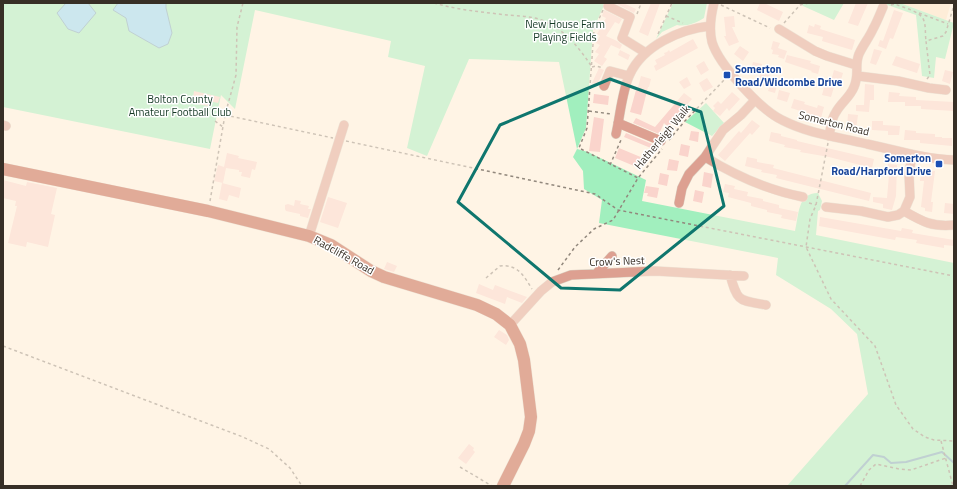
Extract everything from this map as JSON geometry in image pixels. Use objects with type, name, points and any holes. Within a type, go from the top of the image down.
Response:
[{"type":"main road","name":"Radcliffe Road","points":[[3,169],[208,211],[309,236],[331,245],[384,277],[477,305],[496,314],[510,325],[520,344],[524,360],[532,417],[524,444],[502,486]]},
{"type":"street","name":"Somerton Road","points":[[715,3],[710,26],[711,36],[719,57],[755,100],[781,120],[829,136],[868,144],[912,156],[954,160]]},
{"type":"street","points":[[829,136],[832,119],[836,111],[849,96],[858,76],[856,65],[858,55],[876,16],[887,5]]},
{"type":"street","points":[[607,6],[630,17],[622,38],[646,53]]},
{"type":"street","points":[[616,134],[629,76],[636,63],[646,53],[680,33],[694,28],[710,26]]},
{"type":"street","points":[[779,29],[798,44],[827,56],[856,65]]},
{"type":"street","points":[[604,86],[610,71],[629,76]]},
{"type":"street","points":[[858,76],[925,84],[946,90]]},
{"type":"street","points":[[677,198],[686,179],[705,157],[723,130],[741,115],[755,100]]},
{"type":"street","points":[[619,119],[663,144]]},
{"type":"street","points":[[309,236],[344,125]]},
{"type":"street","points":[[831,205],[888,217],[898,215],[904,211],[910,196],[909,174],[912,156]]},
{"type":"street","points":[[705,157],[729,172],[744,179],[798,198]]},
{"type":"street","points":[[904,211],[924,222],[936,225],[954,225]]},
{"type":"street","points":[[596,274],[602,261],[612,256]]},
{"type":"street","name":"Crow's Nest","points":[[510,325],[536,296],[552,282],[571,275],[655,271],[744,276]]},
{"type":"street","points":[[730,275],[735,293],[739,298],[744,301],[766,305]]},
{"type":"path","points":[[208,211],[225,115],[236,75],[237,26],[243,3]]},
{"type":"path","points":[[434,3],[468,11],[520,16],[543,20],[556,27],[579,48],[592,66],[600,66],[610,71]]},
{"type":"path","points":[[630,17],[636,15],[640,6],[638,3]]},
{"type":"path","points":[[657,36],[672,3]]},
{"type":"path","points":[[715,3],[772,29],[779,29],[800,5],[809,3]]},
{"type":"path","points":[[887,5],[895,4]]},
{"type":"path","points":[[887,5],[895,4],[948,24]]},
{"type":"path","points":[[926,40],[943,36],[946,32],[954,5]]},
{"type":"path","name":"Hatherleigh Walk","points":[[607,6],[594,30],[587,128],[579,148],[610,165],[638,178],[663,144],[716,90],[731,72]]},
{"type":"path","points":[[917,13],[924,20],[930,75],[925,84]]},
{"type":"path","points":[[666,16],[694,28]]},
{"type":"path","points":[[589,111],[619,119]]},
{"type":"path","points":[[225,115],[595,194],[618,210],[954,276]]},
{"type":"path","points":[[215,121],[223,128]]},
{"type":"path","points":[[610,165],[622,138],[616,134]]},
{"type":"path","points":[[829,136],[816,205],[810,219],[806,247],[831,299],[875,346],[896,405],[913,429],[925,437],[941,441],[954,441]]},
{"type":"path","points":[[552,282],[575,247],[594,228],[613,220],[638,178]]},
{"type":"path","points":[[798,198],[802,202],[816,205],[831,205]]},
{"type":"path","points":[[486,278],[500,266],[517,270],[522,273],[536,296]]},
{"type":"path","points":[[3,346],[244,437],[269,449],[290,468],[302,486]]},
{"type":"path","points":[[941,441],[954,486]]},
{"type":"path","points":[[860,486],[869,470],[876,464],[911,470],[945,457]]},
{"type":"path","points":[[460,467],[492,486]]},
{"type":"highlighted area","points":[[610,79],[701,112],[724,206],[620,290],[561,288],[458,202],[500,125]]},
{"type":"shaded area","points":[[900,3],[951,3],[946,20]]},
{"type":"green space","points":[[3,3],[605,3],[593,30],[586,128],[577,149],[559,62],[469,59],[427,156],[407,148],[425,66],[388,57],[391,41],[255,10],[235,109],[221,95],[210,149],[3,107]]},
{"type":"green space","points":[[673,3],[707,3],[704,18],[691,24],[677,25],[662,32],[656,39]]},
{"type":"green space","points":[[801,3],[844,3],[834,20],[803,6]]},
{"type":"green space","points":[[882,3],[900,3],[954,23],[945,59],[936,57],[934,78],[922,76],[916,15]]},
{"type":"green space","points":[[706,103],[724,123],[712,136],[685,122]]},
{"type":"green space","points":[[577,149],[588,152],[646,180],[642,201],[795,231],[798,212],[803,201],[811,194],[818,193],[822,201],[820,210],[818,211],[816,235],[954,263],[954,486],[787,486],[868,394],[857,334],[831,309],[776,275],[778,258],[599,223],[602,200],[584,189],[583,171],[573,157]]},
{"type":"water","points":[[66,3],[88,3],[96,13],[79,33],[68,29],[57,13]]},
{"type":"water","points":[[118,3],[166,3],[172,33],[168,44],[159,48],[129,31],[126,18],[113,10]]},
{"type":"building","points":[[615,3],[623,3],[636,9],[634,13]]},
{"type":"building","points":[[651,3],[660,3],[648,36],[639,32]]},
{"type":"building","points":[[760,3],[764,3],[783,12],[779,21],[757,10]]},
{"type":"building","points":[[856,3],[868,3],[858,26],[848,23]]},
{"type":"building","points":[[604,10],[622,19],[619,24],[615,22],[606,36],[622,45],[620,49],[611,45],[604,57],[607,59],[602,66],[594,61],[599,54],[595,52],[600,45],[596,43],[600,36],[597,34],[606,18],[602,16]]},
{"type":"building","points":[[894,10],[903,13],[893,39],[890,38],[886,49],[878,46],[880,40],[883,41]]},
{"type":"building","points":[[734,16],[735,27],[732,27],[739,42],[729,46],[724,36],[726,36],[724,17]]},
{"type":"building","points":[[815,24],[821,26],[820,29],[855,40],[852,50],[822,41],[823,37],[807,33],[809,25],[814,27]]},
{"type":"building","points":[[693,39],[698,48],[656,71],[654,66],[657,64],[655,60],[665,55],[664,53],[669,50],[670,52]]},
{"type":"building","points":[[773,41],[780,43],[778,48],[787,51],[784,59],[778,57],[779,55],[772,54],[773,50],[771,49]]},
{"type":"building","points":[[740,46],[749,52],[743,61],[734,54]]},
{"type":"building","points":[[874,49],[882,51],[876,65],[870,63]]},
{"type":"building","points":[[620,50],[630,55],[628,60],[618,55]]},
{"type":"building","points":[[787,55],[811,61],[810,63],[820,66],[818,74],[785,62]]},
{"type":"building","points":[[896,56],[920,64],[917,73],[892,65]]},
{"type":"building","points":[[704,61],[709,70],[701,75],[696,66]]},
{"type":"building","points":[[753,62],[762,64],[760,72],[751,69]]},
{"type":"building","points":[[599,68],[604,70],[597,85],[592,83]]},
{"type":"building","points":[[834,70],[843,73],[840,83],[831,81]]},
{"type":"building","points":[[945,70],[953,72],[950,84],[942,81]]},
{"type":"building","points":[[761,72],[770,74],[766,86],[758,83]]},
{"type":"building","points":[[641,76],[651,79],[641,115],[630,112]]},
{"type":"building","points":[[687,77],[691,85],[684,89],[679,82]]},
{"type":"building","points":[[707,78],[713,87],[704,92],[699,83]]},
{"type":"building","points":[[771,83],[777,85],[775,93],[768,91]]},
{"type":"building","points":[[825,84],[834,87],[831,97],[822,95]]},
{"type":"building","points":[[865,84],[874,85],[874,100],[870,100],[869,112],[856,111],[856,105],[864,105]]},
{"type":"building","points":[[779,90],[790,93],[787,102],[777,99]]},
{"type":"building","points":[[194,91],[220,97],[218,103],[209,101],[208,106],[192,103]]},
{"type":"building","points":[[732,92],[740,99],[729,111],[727,108],[720,116],[713,111],[715,108],[713,106],[718,101],[721,104]]},
{"type":"building","points":[[889,92],[900,93],[899,96],[916,97],[916,100],[954,102],[954,111],[921,109],[921,106],[905,106],[905,102],[888,102]]},
{"type":"building","points":[[684,93],[692,99],[668,127],[664,123],[659,134],[633,123],[636,118],[655,127]]},
{"type":"building","points":[[594,94],[609,96],[608,105],[593,103]]},
{"type":"building","points":[[794,99],[805,102],[804,104],[817,108],[818,105],[824,107],[821,118],[791,108]]},
{"type":"building","points":[[848,114],[858,115],[856,129],[847,128]]},
{"type":"building","points":[[594,117],[604,119],[600,152],[589,151]]},
{"type":"building","points":[[752,120],[760,126],[752,135],[750,133],[725,161],[718,155],[739,131],[741,133]]},
{"type":"building","points":[[872,121],[883,121],[883,125],[900,126],[899,135],[888,135],[888,131],[872,130]]},
{"type":"building","points":[[905,130],[916,131],[916,133],[935,134],[935,137],[952,138],[952,146],[920,143],[920,140],[904,140]]},
{"type":"building","points":[[691,131],[699,132],[698,142],[689,140]]},
{"type":"building","points":[[771,132],[781,134],[781,136],[797,141],[874,159],[872,168],[784,147],[785,145],[769,141]]},
{"type":"building","points":[[626,133],[659,147],[658,151],[624,137]]},
{"type":"building","points":[[681,144],[690,146],[688,157],[679,155]]},
{"type":"building","points":[[619,148],[643,158],[639,168],[615,158]]},
{"type":"building","points":[[227,153],[239,156],[238,158],[257,162],[255,170],[252,169],[250,178],[241,176],[242,172],[239,172],[239,170],[226,168],[223,183],[214,181],[218,165],[224,167]]},
{"type":"building","points":[[747,157],[757,159],[757,162],[774,165],[773,168],[871,193],[869,201],[776,178],[777,175],[761,172],[762,170],[745,166]]},
{"type":"building","points":[[669,159],[679,161],[677,171],[667,170]]},
{"type":"building","points":[[888,164],[897,165],[896,196],[892,210],[883,208],[883,204],[873,202],[873,197],[887,198],[889,175],[887,175]]},
{"type":"building","points":[[921,170],[935,171],[931,202],[933,202],[932,212],[925,211],[925,208],[921,207],[924,181],[920,181]]},
{"type":"building","points":[[704,172],[713,174],[711,188],[702,186]]},
{"type":"building","points":[[660,173],[669,175],[667,186],[658,184]]},
{"type":"building","points":[[3,180],[26,186],[27,182],[57,188],[51,214],[55,215],[48,247],[27,242],[26,247],[8,243],[17,206],[15,206],[16,201],[3,198]]},
{"type":"building","points":[[222,183],[241,188],[239,198],[229,195],[227,201],[219,199]]},
{"type":"building","points":[[725,184],[735,186],[734,189],[748,192],[747,196],[763,199],[763,201],[779,205],[779,208],[798,212],[796,221],[781,218],[782,215],[767,212],[767,210],[751,206],[751,203],[728,197],[729,193],[723,192]]},
{"type":"building","points":[[646,186],[659,188],[657,198],[647,196],[648,193],[644,193]]},
{"type":"building","points":[[695,190],[704,192],[702,203],[693,201]]},
{"type":"building","points":[[328,197],[347,203],[338,228],[320,222]]},
{"type":"building","points":[[295,200],[301,201],[300,204],[309,206],[308,209],[311,209],[308,218],[300,216],[300,214],[286,211],[285,205],[288,204],[294,206]]},
{"type":"building","points":[[945,203],[954,204],[954,214],[944,213]]},
{"type":"building","points":[[820,217],[901,231],[902,228],[913,230],[912,233],[954,240],[954,246],[944,245],[944,248],[916,243],[917,240],[896,237],[895,240],[819,226]]},
{"type":"building","points":[[387,262],[397,266],[394,272],[384,269]]},
{"type":"building","points":[[479,284],[493,290],[495,285],[527,297],[522,303],[507,297],[505,304],[476,293]]},
{"type":"building","points":[[499,330],[507,335],[509,340],[506,345],[494,337]]},
{"type":"building","points":[[469,444],[474,448],[473,450],[475,452],[466,464],[458,458]]},
{"type":"waterway","points":[[845,486],[873,455],[884,457],[891,463],[906,462],[942,452],[954,463]]},
{"type":"place","name":"Somerton Road/Widcombe Drive","points":[[727,75]]},
{"type":"place","name":"Somerton Road/Harpford Drive","points":[[939,164]]},
{"type":"park label","name":"New House Farm Playing Fields","points":[[565,30]]},
{"type":"park label","name":"Bolton County Amateur Football Club","points":[[180,105]]}]
